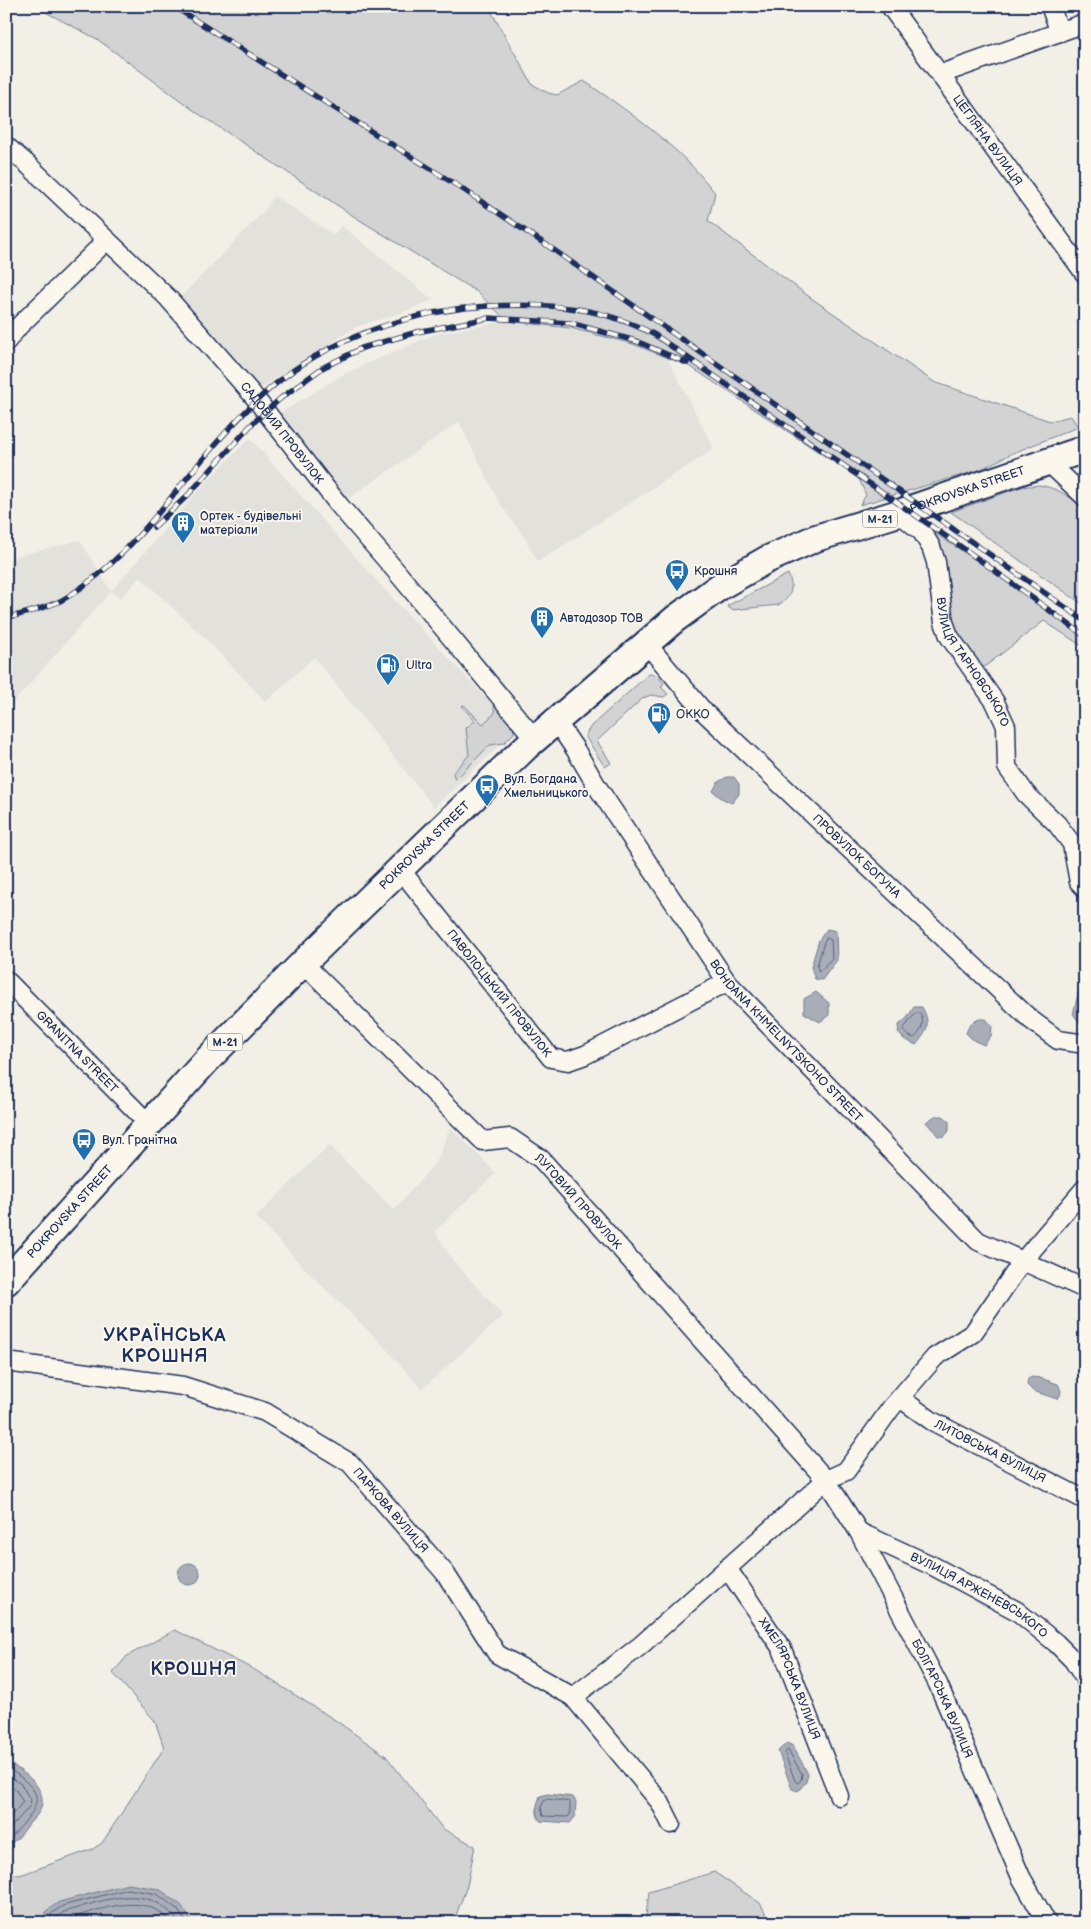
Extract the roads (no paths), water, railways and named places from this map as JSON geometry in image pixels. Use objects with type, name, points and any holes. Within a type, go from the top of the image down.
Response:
[{"type":"highway","name":"POKROVSKA STREET","points":[[6,1282],[207,1060],[303,963],[535,739],[646,642],[718,587],[766,560],[816,538],[899,513],[1085,449]]},
{"type":"street","name":"ЦЕГЛЯНА ВУЛИЦЯ","points":[[890,6],[1085,274]]},
{"type":"street","points":[[1050,6],[1060,32]]},
{"type":"street","points":[[941,74],[1085,23]]},
{"type":"street","name":"САДОВИЙ ПРОВУЛОК","points":[[6,146],[168,298],[246,387],[339,505],[535,739]]},
{"type":"street","points":[[6,342],[19,326],[107,240]]},
{"type":"street","points":[[1048,462],[1085,497]]},
{"type":"street","name":"ВУЛИЦЯ ТАРНОВСЬКОГО","points":[[899,513],[922,532],[931,547],[936,562],[944,622],[949,636],[994,702],[1006,726],[1006,767],[1026,794],[1057,824],[1072,844],[1080,882],[1085,888]]},
{"type":"street","name":"ПРОВУЛОК БОГУНА","points":[[646,642],[705,713],[1030,1019],[1058,1040],[1085,1044]]},
{"type":"street","name":"BOHDANA KHMELNYTSKOHO STREET","points":[[556,721],[575,748],[598,788],[727,982],[978,1241],[1085,1290]]},
{"type":"street","name":"ПАВОЛОЦЬКИЙ ПРОВУЛОК","points":[[400,868],[551,1058],[568,1061],[584,1055],[727,982]]},
{"type":"street","name":"ЛУГОВИЙ ПРОВУЛОК","points":[[303,963],[483,1141],[510,1138],[541,1159],[826,1480]]},
{"type":"street","name":"GRANITNA STREET","points":[[6,980],[149,1124]]},
{"type":"street","points":[[573,1697],[640,1646],[826,1480],[846,1471],[900,1398],[935,1357],[973,1333],[1022,1262],[1085,1188]]},
{"type":"street","name":"ПАРКОВА ВУЛИЦЯ","points":[[6,1362],[184,1386],[265,1412],[350,1463],[445,1573],[497,1654],[573,1697],[660,1802],[671,1824]]},
{"type":"street","name":"ЛИТОВСЬКА ВУЛИЦЯ","points":[[900,1398],[932,1422],[1085,1500]]},
{"type":"street","name":"БОЛГАРСЬКА ВУЛИЦЯ","points":[[826,1480],[859,1532],[938,1684],[1021,1877],[1047,1923]]},
{"type":"street","name":"ВУЛИЦЯ АРЖЕНЕВСЬКОГО","points":[[859,1532],[933,1566],[1017,1611],[1056,1643],[1073,1660],[1085,1679]]},
{"type":"street","name":"ХМЕЛЯРСЬКА ВУЛИЦЯ","points":[[726,1568],[782,1649],[840,1796]]},
{"type":"water","points":[[727,777],[734,777],[739,784],[739,794],[732,803],[721,798],[713,791],[718,782]]},
{"type":"water","points":[[827,929],[836,931],[837,960],[822,980],[815,979],[811,967],[819,940]]},
{"type":"water","points":[[1085,977],[1085,1029],[1073,1014],[1080,986]]},
{"type":"water","points":[[816,992],[829,1003],[829,1015],[820,1022],[804,1013],[804,999]]},
{"type":"water","points":[[914,1007],[922,1007],[927,1018],[926,1031],[916,1045],[904,1039],[898,1033],[899,1025],[907,1018]]},
{"type":"water","points":[[979,1019],[986,1019],[992,1026],[991,1036],[984,1045],[973,1040],[966,1033],[970,1024]]},
{"type":"water","points":[[935,1116],[943,1116],[949,1121],[949,1131],[944,1137],[938,1136],[926,1122]]},
{"type":"water","points":[[1032,1377],[1058,1384],[1061,1391],[1060,1396],[1057,1399],[1033,1391],[1027,1385],[1028,1379]]},
{"type":"water","points":[[189,1563],[197,1566],[200,1574],[197,1582],[189,1585],[181,1582],[178,1574],[181,1566]]},
{"type":"water","points":[[787,1743],[793,1746],[808,1774],[806,1782],[798,1791],[792,1789],[778,1751]]},
{"type":"water","points":[[6,1761],[27,1775],[33,1782],[42,1796],[42,1804],[38,1814],[19,1837],[6,1845]]},
{"type":"water","points":[[548,1794],[573,1797],[576,1802],[575,1817],[570,1823],[540,1821],[537,1809],[540,1796]]},
{"type":"water","points":[[128,1884],[159,1889],[181,1905],[193,1923],[45,1923],[45,1912],[59,1902]]},
{"type":"railway","points":[[173,6],[461,188],[551,248],[1085,621]]},
{"type":"railway","points":[[6,618],[58,602],[74,593],[99,574],[140,534],[211,449],[261,396],[283,378],[328,349],[380,327],[434,313],[461,308],[531,305],[574,308],[594,312],[635,325],[655,335],[970,553],[1085,636]]},
{"type":"railway","points":[[154,527],[188,495],[252,424],[281,398],[322,368],[362,348],[417,332],[489,318],[570,323],[636,341],[687,363]]},
{"type":"place","name":"Ортек - будівельні матеріали","points":[[183,544]]},
{"type":"place","name":"Крошня","points":[[677,592]]},
{"type":"place","name":"Автодозор ТОВ","points":[[542,639]]},
{"type":"place","name":"Ultra","points":[[388,686]]},
{"type":"place","name":"OKKO","points":[[659,735]]},
{"type":"place","name":"Вул. Богдана Хмельницького","points":[[487,807]]},
{"type":"place","name":"Вул. Гранітна","points":[[84,1161]]},
{"type":"district","name":"УКРАЇНСЬКА КРОШНЯ","points":[[165,1345]]},
{"type":"district","name":"КРОШНЯ","points":[[194,1669]]}]
